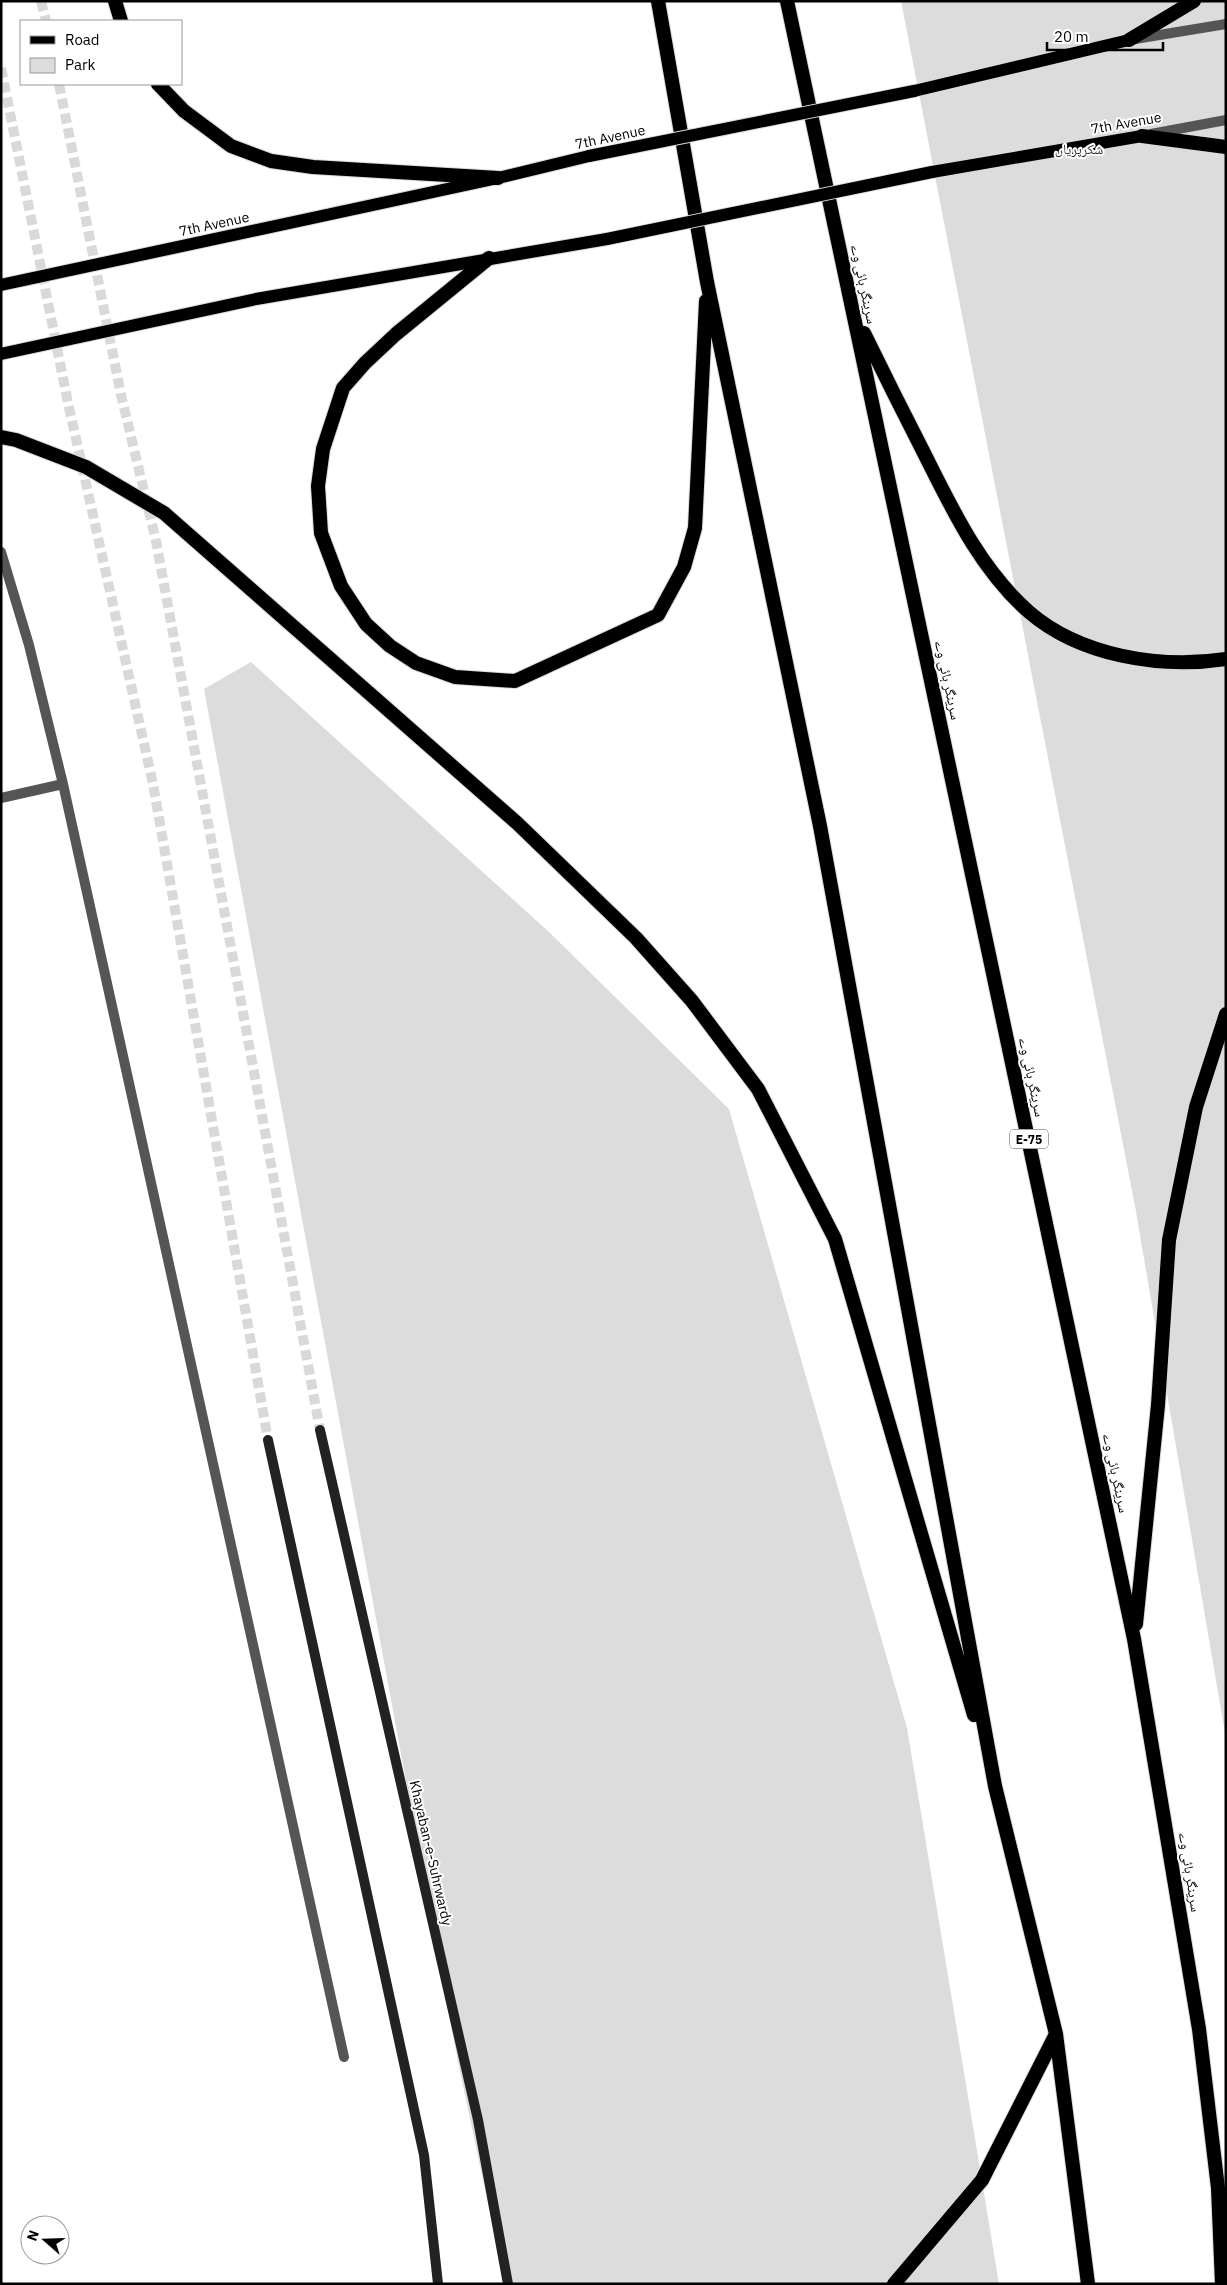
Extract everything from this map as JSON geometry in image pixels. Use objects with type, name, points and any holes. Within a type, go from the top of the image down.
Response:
[{"type":"highway","points":[[115,1],[120,20]]},
{"type":"highway","points":[[658,1],[707,282],[820,826],[995,1786]]},
{"type":"highway","name":"سرینگر ہائی وے","points":[[787,1],[1134,1639],[1199,2029],[1218,2188],[1222,2284]]},
{"type":"highway","points":[[1129,40],[1194,1]]},
{"type":"highway","points":[[159,85],[184,111],[231,146],[271,160],[313,167],[498,178]]},
{"type":"highway","points":[[1142,136],[1226,147]]},
{"type":"highway","points":[[489,258],[396,334],[365,363],[343,388],[323,449],[318,486],[321,533],[341,586],[366,624],[390,646],[416,663],[455,677],[515,681],[658,615],[684,567],[695,528],[707,282]]},
{"type":"highway","points":[[854,314],[948,502],[974,546],[997,579],[1029,612],[1065,636],[1111,653],[1153,660],[1202,663],[1226,659]]},
{"type":"highway","points":[[1,436],[86,467],[164,512],[516,823],[629,932],[692,1001],[758,1089],[835,1240],[995,1786],[1056,2034],[1088,2284]]},
{"type":"highway","points":[[1134,1639],[1158,1405],[1169,1240],[1196,1107],[1226,1014]]},
{"type":"highway","points":[[894,2284],[982,2180],[1056,2034]]},
{"type":"main road","name":"7th Avenue","points":[[1,285],[498,178],[589,156],[914,91],[1129,40]]},
{"type":"main road","name":"7th Avenue","points":[[1,354],[256,299],[607,239],[932,172],[1142,136]]},
{"type":"main road","name":"Khayaban-e-Suhrwardy","points":[[320,1430],[476,2110],[508,2284]]},
{"type":"main road","points":[[268,1440],[424,2155],[438,2284]]},
{"type":"street","name":"7th Avenue","points":[[1129,40],[1226,24]]},
{"type":"street","name":"7th Avenue","points":[[1142,136],[1226,120]]},
{"type":"street","points":[[1,552],[29,645],[63,784],[344,2057]]},
{"type":"street","points":[[1,798],[63,784]]},
{"type":"green space","name":"شکرپریاں","points":[[901,1],[1226,1],[1226,1739],[1135,1206]]},
{"type":"green space","points":[[251,662],[549,932],[729,1109],[907,1728],[999,2284],[505,2284],[458,2062],[204,689]]},
{"type":"tunnel","points":[[41,1],[46,20]]},
{"type":"tunnel","points":[[1,68],[68,403],[153,784],[268,1440]]},
{"type":"tunnel","points":[[59,85],[121,395],[156,541],[320,1430]]}]
